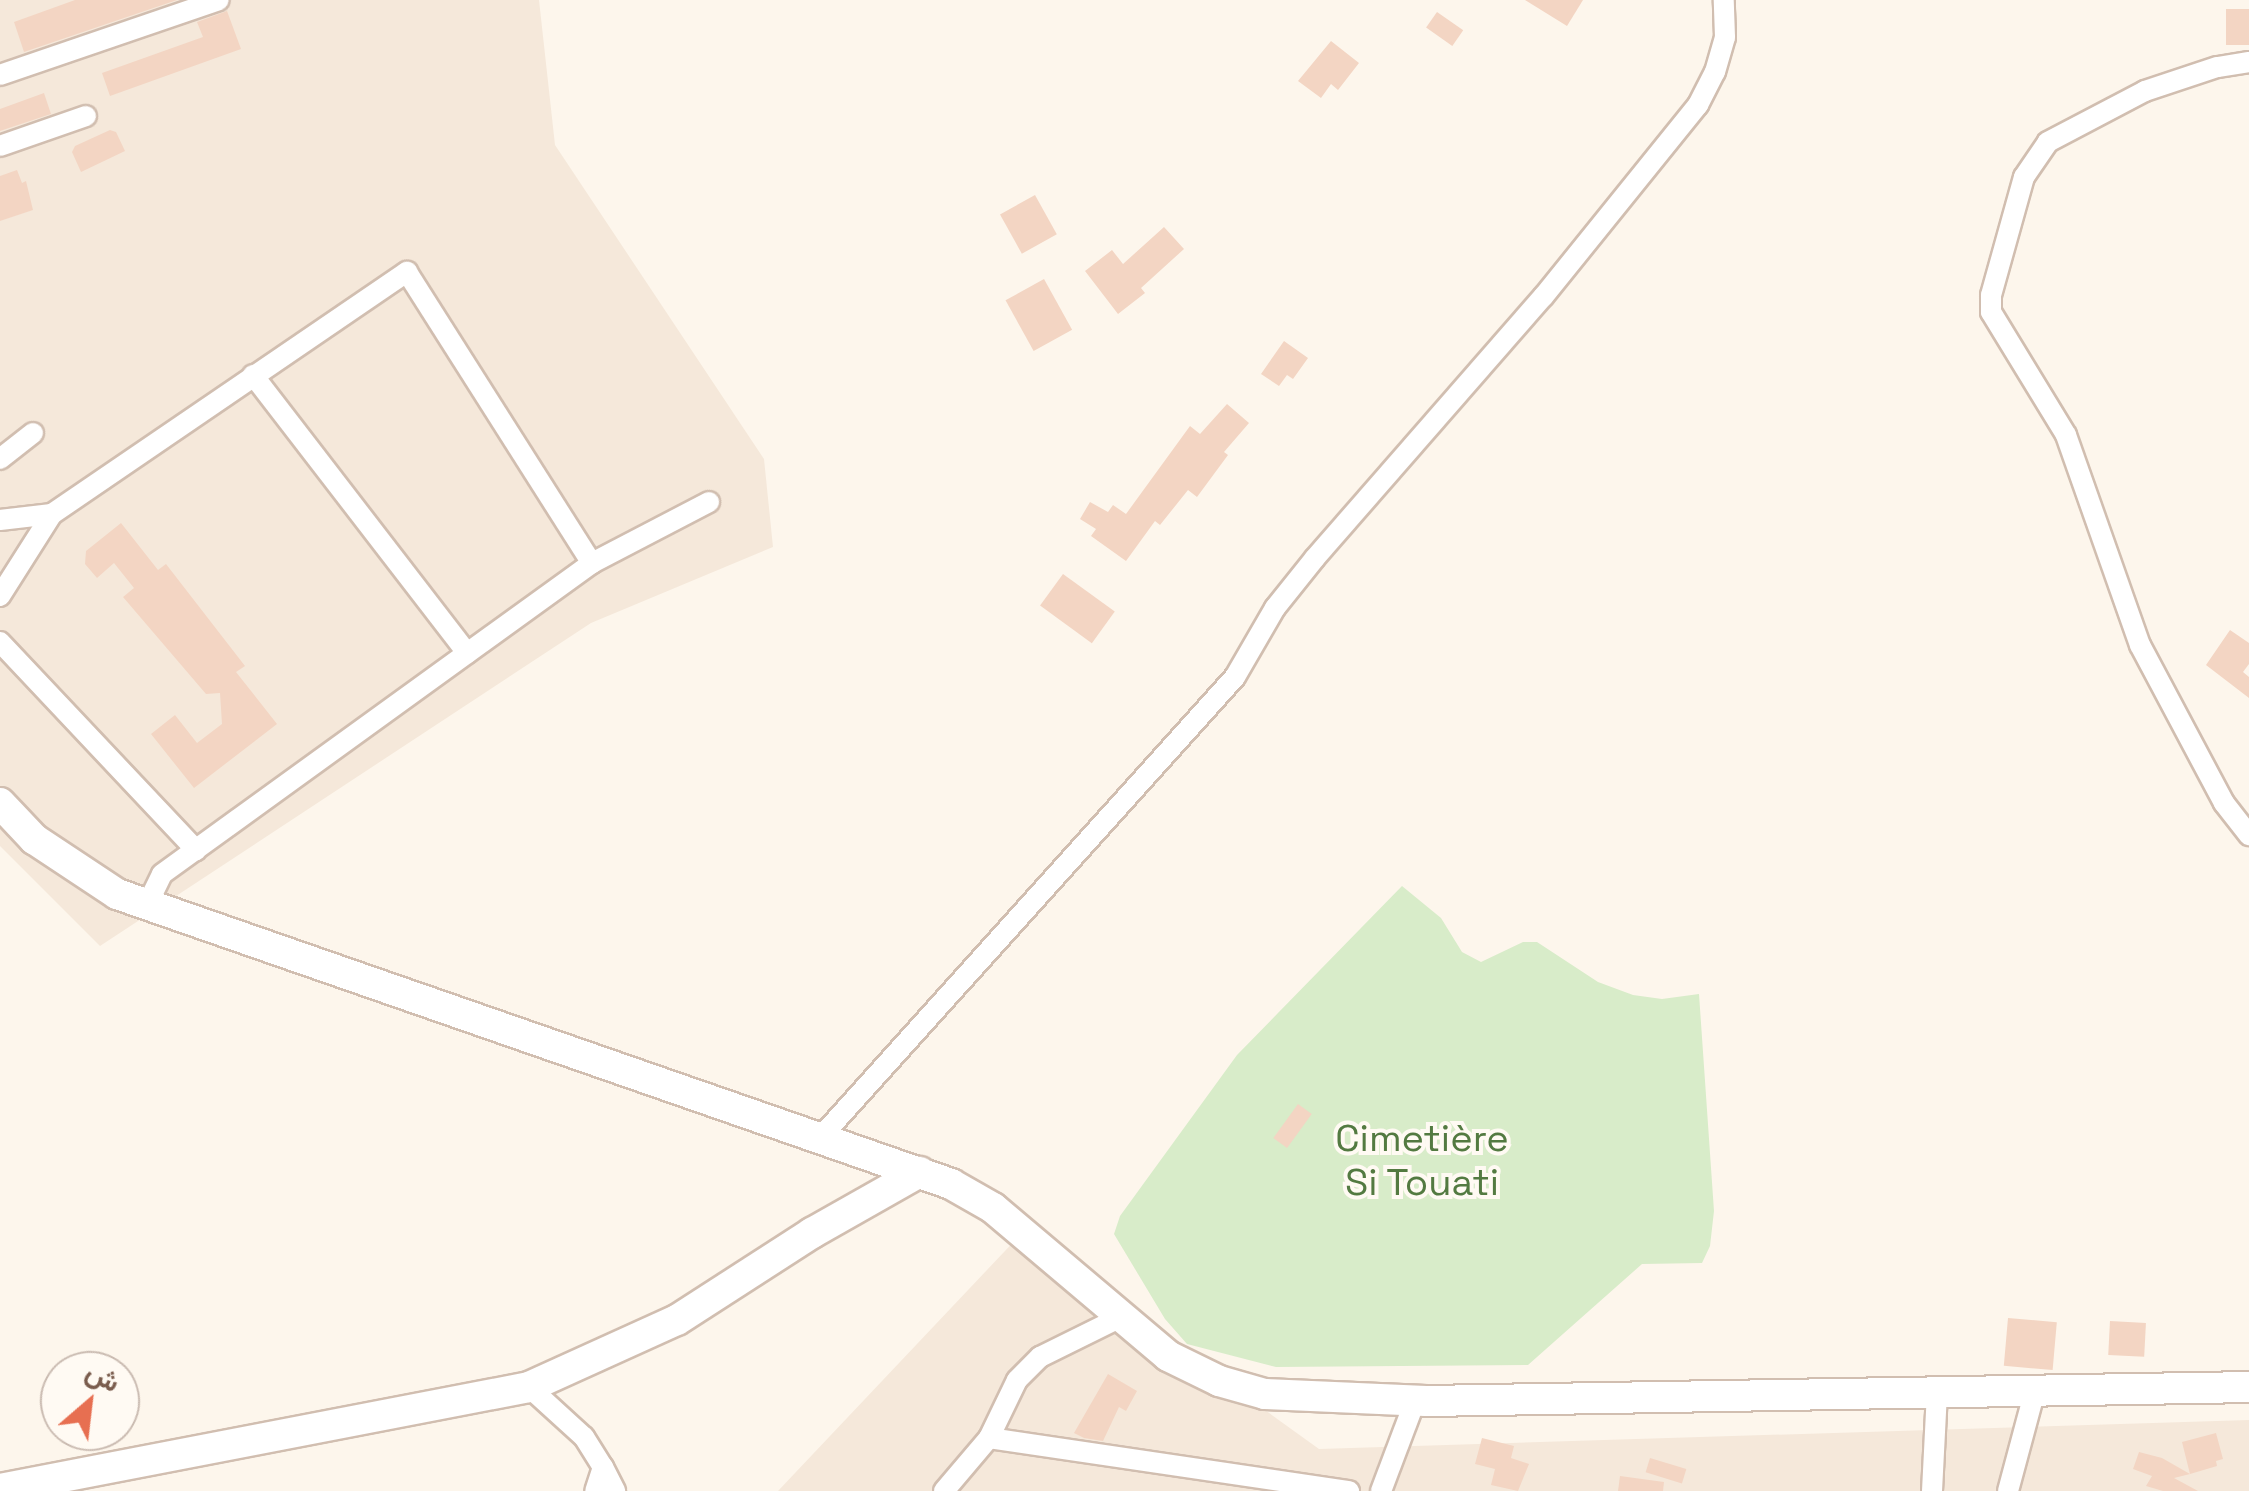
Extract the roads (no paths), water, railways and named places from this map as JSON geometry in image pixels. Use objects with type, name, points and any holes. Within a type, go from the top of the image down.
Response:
[{"type":"main road","points":[[0,803],[34,838],[117,894],[920,1172],[993,1208],[1168,1356],[1219,1381],[1265,1394],[1415,1401],[2249,1387]]},
{"type":"main road","points":[[0,1489],[529,1387],[677,1320],[812,1233],[920,1172]]},
{"type":"street","points":[[0,75],[219,0]]},
{"type":"street","points":[[820,1138],[1235,677],[1276,608],[1314,558],[1543,298],[1698,105],[1715,72],[1725,37],[1724,0]]},
{"type":"street","points":[[2249,62],[2145,90],[2048,142],[2024,177],[1990,295],[1992,312],[2066,436],[2140,645],[2224,803],[2249,834]]},
{"type":"street","points":[[0,146],[86,116]]},
{"type":"street","points":[[0,596],[52,514],[407,272],[592,563]]},
{"type":"street","points":[[253,375],[468,653]]},
{"type":"street","points":[[0,458],[33,433]]},
{"type":"street","points":[[148,905],[162,874],[592,563],[709,502]]},
{"type":"street","points":[[0,520],[52,514]]},
{"type":"street","points":[[0,642],[196,850]]},
{"type":"street","points":[[944,1491],[989,1438],[1018,1380],[1040,1357],[1119,1318]]},
{"type":"street","points":[[529,1387],[584,1437],[616,1491]]},
{"type":"street","points":[[2008,1491],[2035,1390]]},
{"type":"street","points":[[1932,1491],[1938,1391]]},
{"type":"street","points":[[1381,1491],[1415,1401]]},
{"type":"street","points":[[989,1438],[1348,1491]]},
{"type":"street","points":[[594,1491],[604,1467]]},
{"type":"park label","name":"Cimetière Si Touati","points":[[1422,1161]]}]
